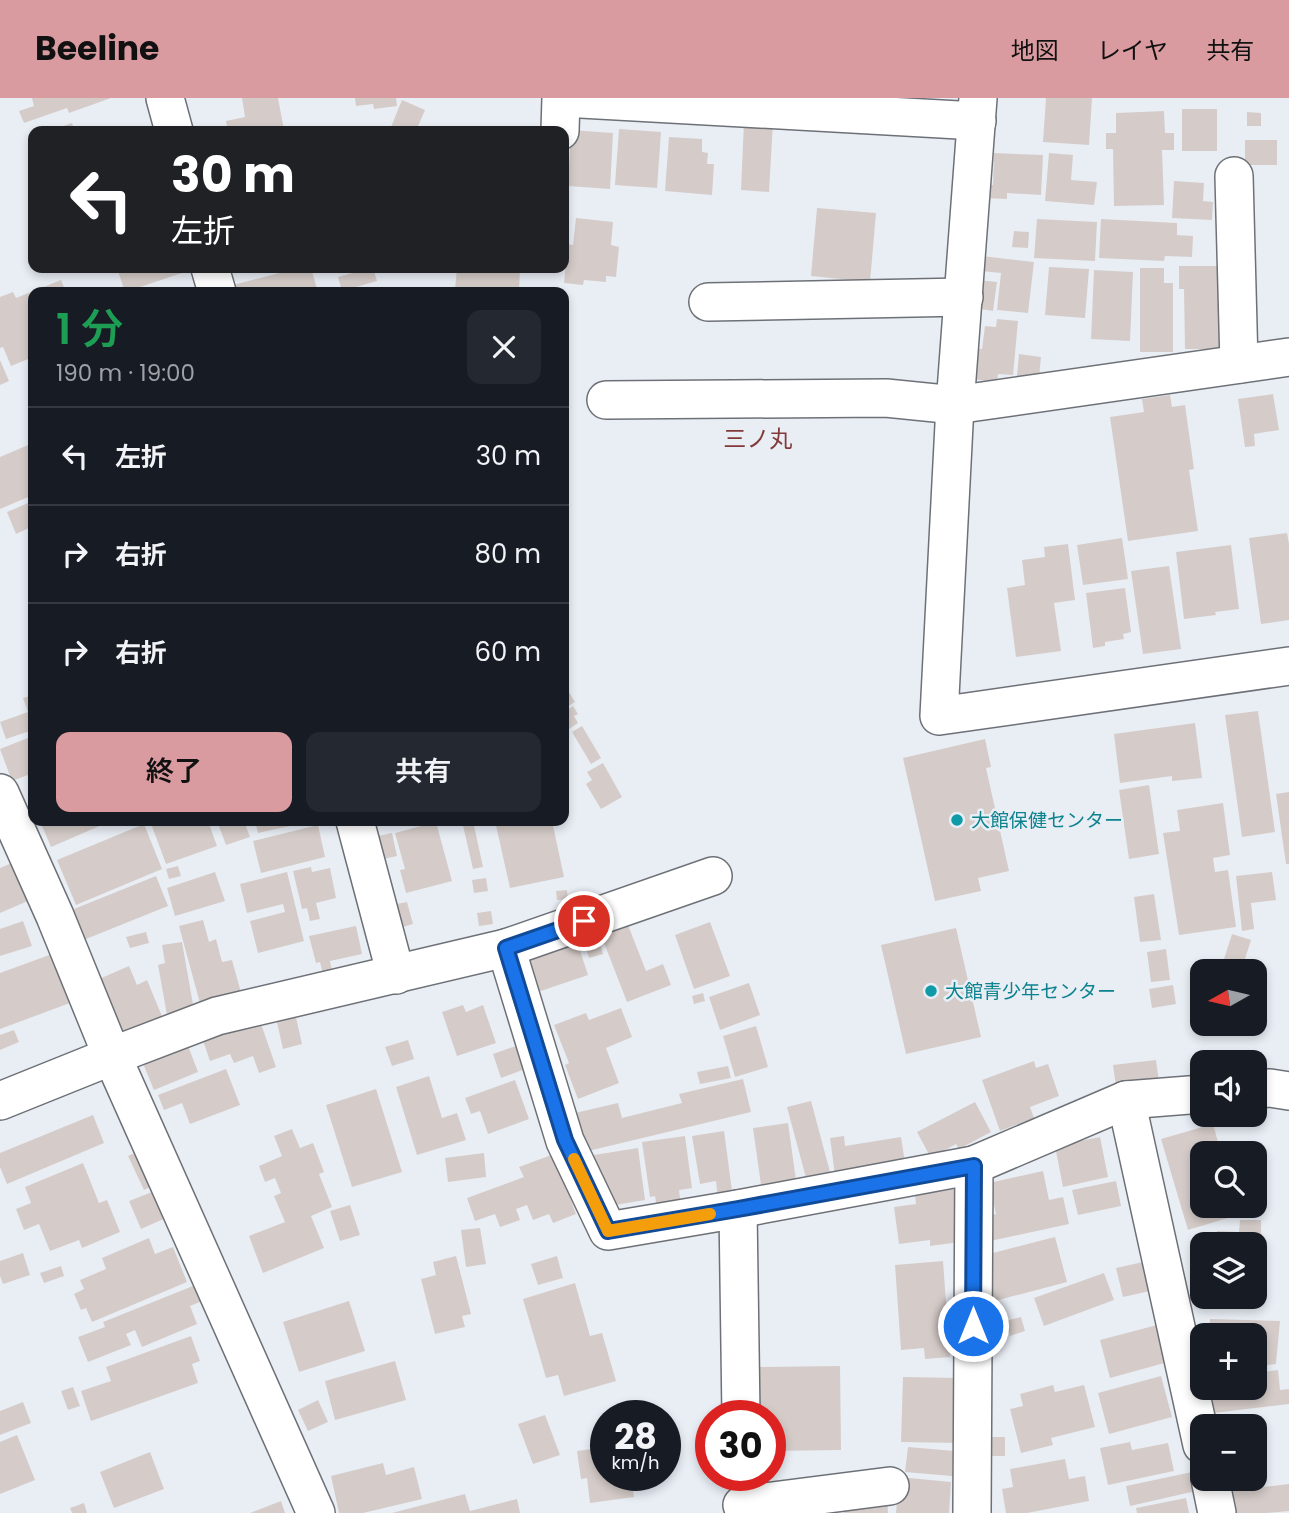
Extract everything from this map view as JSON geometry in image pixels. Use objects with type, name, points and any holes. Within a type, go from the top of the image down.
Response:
[{"type":"street","points":[[165,98],[173,126]]},
{"type":"street","points":[[560,126],[562,98],[978,109],[955,405],[939,716],[1289,666]]},
{"type":"street","points":[[1234,176],[1239,364]]},
{"type":"street","points":[[708,302],[964,297]]},
{"type":"street","points":[[606,400],[886,398],[955,405],[1289,357]]},
{"type":"street","points":[[0,793],[55,916],[112,1056],[316,1513]]},
{"type":"street","points":[[356,826],[396,975]]},
{"type":"street","points":[[0,1101],[217,1016],[506,948],[713,876]]},
{"type":"street","points":[[506,948],[565,1140],[608,1231],[974,1166],[1126,1100],[1190,1095]]},
{"type":"street","points":[[1267,1088],[1289,1091]]},
{"type":"street","points":[[1126,1100],[1195,1414]]},
{"type":"street","points":[[972,1513],[974,1166]]},
{"type":"street","points":[[738,1209],[741,1400]]},
{"type":"street","points":[[742,1498],[890,1486]]},
{"type":"street","points":[[1212,1491],[1217,1513]]},
{"type":"building","points":[[32,98],[111,98],[69,113],[67,108],[24,123],[19,111],[34,106]]},
{"type":"building","points":[[242,98],[278,98],[283,126],[227,126],[226,121],[245,117]]},
{"type":"building","points":[[355,98],[396,98],[397,106],[374,109],[373,104],[356,106]]},
{"type":"building","points":[[1046,98],[1092,98],[1089,145],[1043,142]]},
{"type":"building","points":[[402,100],[425,110],[418,126],[391,126]]},
{"type":"building","points":[[1182,109],[1217,109],[1217,151],[1182,151]]},
{"type":"building","points":[[1164,111],[1165,133],[1174,133],[1174,150],[1162,150],[1164,205],[1114,206],[1113,149],[1106,149],[1106,133],[1116,133],[1116,113]]},
{"type":"building","points":[[1247,112],[1261,113],[1261,126],[1247,126]]},
{"type":"building","points":[[744,121],[773,122],[769,192],[741,190]]},
{"type":"building","points":[[619,129],[661,132],[657,188],[615,185]]},
{"type":"building","points":[[571,130],[613,133],[610,189],[569,186]]},
{"type":"building","points":[[669,137],[702,139],[702,152],[708,153],[707,164],[714,164],[712,195],[665,191]]},
{"type":"building","points":[[1245,140],[1277,140],[1277,165],[1245,165]]},
{"type":"building","points":[[994,153],[1043,155],[1041,195],[1007,193],[1007,199],[983,198],[984,185],[993,185]]},
{"type":"building","points":[[1049,153],[1073,155],[1071,180],[1097,182],[1094,205],[1045,201]]},
{"type":"building","points":[[1174,181],[1204,183],[1203,201],[1213,202],[1212,220],[1172,218]]},
{"type":"building","points":[[817,208],[876,213],[870,282],[811,276]]},
{"type":"building","points":[[576,218],[613,222],[611,245],[619,247],[616,277],[606,276],[606,282],[584,280],[583,285],[564,283],[565,273],[569,273],[569,244],[573,245]]},
{"type":"building","points":[[1037,219],[1097,222],[1095,261],[1034,258]]},
{"type":"building","points":[[1101,219],[1177,223],[1177,235],[1193,236],[1192,257],[1165,256],[1164,261],[1099,258]]},
{"type":"building","points":[[1014,231],[1029,232],[1028,248],[1012,247]]},
{"type":"building","points":[[982,256],[1034,262],[1028,313],[997,310],[1001,273],[981,271]]},
{"type":"building","points":[[1179,266],[1220,266],[1220,349],[1185,349],[1184,289],[1179,289]]},
{"type":"building","points":[[1049,267],[1089,269],[1085,318],[1045,315]]},
{"type":"building","points":[[1140,268],[1164,268],[1164,283],[1173,283],[1173,352],[1140,352]]},
{"type":"building","points":[[1094,270],[1133,272],[1130,341],[1091,339]]},
{"type":"building","points":[[119,273],[182,273],[140,287],[123,287]]},
{"type":"building","points":[[280,273],[312,273],[317,287],[229,287]]},
{"type":"building","points":[[352,273],[375,273],[377,281],[356,287],[341,287],[338,277]]},
{"type":"building","points":[[457,273],[520,273],[519,287],[455,287]]},
{"type":"building","points":[[61,280],[64,287],[44,287]]},
{"type":"building","points":[[978,280],[997,282],[993,311],[975,308]]},
{"type":"building","points":[[13,292],[16,298],[28,293],[28,359],[11,366],[3,347],[0,348],[0,297]]},
{"type":"building","points":[[997,319],[1018,321],[1013,375],[998,374],[997,382],[971,379],[974,348],[982,349],[985,326],[996,327]]},
{"type":"building","points":[[1019,354],[1041,357],[1039,378],[1017,376]]},
{"type":"building","points":[[0,360],[9,381],[0,385]]},
{"type":"building","points":[[1273,394],[1279,430],[1254,434],[1255,446],[1245,447],[1238,399]]},
{"type":"building","points":[[1170,395],[1172,407],[1185,405],[1194,469],[1189,470],[1198,531],[1128,541],[1110,417],[1144,412],[1142,399]]},
{"type":"building","points":[[28,445],[28,497],[0,509],[0,457]]},
{"type":"building","points":[[28,503],[28,528],[16,534],[7,512]]},
{"type":"building","points":[[1287,533],[1289,620],[1261,624],[1249,538]]},
{"type":"building","points":[[1122,538],[1128,579],[1083,585],[1077,545]]},
{"type":"building","points":[[1068,544],[1075,600],[1054,603],[1061,651],[1016,657],[1007,588],[1025,585],[1022,560],[1045,557],[1044,547]]},
{"type":"building","points":[[1231,545],[1239,609],[1184,619],[1176,552]]},
{"type":"building","points":[[1169,566],[1181,649],[1143,654],[1131,571]]},
{"type":"building","points":[[1125,588],[1131,632],[1123,634],[1124,639],[1105,642],[1105,646],[1093,648],[1086,593]]},
{"type":"building","points":[[569,692],[575,702],[569,706]]},
{"type":"building","points":[[28,696],[28,712],[23,698]]},
{"type":"building","points":[[573,706],[578,714],[574,716],[578,723],[569,729],[569,709]]},
{"type":"building","points":[[1258,711],[1275,832],[1242,837],[1225,715]]},
{"type":"building","points":[[28,712],[28,732],[6,739],[0,722]]},
{"type":"building","points":[[1195,723],[1202,778],[1172,781],[1172,776],[1120,783],[1114,734]]},
{"type":"building","points":[[582,726],[601,758],[591,764],[572,732]]},
{"type":"building","points":[[28,738],[28,775],[12,781],[0,749]]},
{"type":"building","name":"大館保健センター","points":[[985,739],[991,767],[986,768],[1009,871],[978,878],[981,891],[935,901],[903,758]]},
{"type":"building","points":[[603,763],[622,797],[601,809],[586,784],[592,780],[587,772]]},
{"type":"building","points":[[1149,785],[1159,854],[1129,859],[1119,790]]},
{"type":"building","points":[[1289,792],[1289,864],[1286,864],[1276,794]]},
{"type":"building","points":[[1223,803],[1230,855],[1213,858],[1215,872],[1228,870],[1236,927],[1179,935],[1163,833],[1180,831],[1177,810]]},
{"type":"building","points":[[42,826],[99,826],[51,847]]},
{"type":"building","points":[[145,826],[162,869],[76,905],[57,860]]},
{"type":"building","points":[[152,826],[210,826],[217,846],[166,864]]},
{"type":"building","points":[[219,826],[246,826],[250,837],[226,845]]},
{"type":"building","points":[[256,826],[290,826],[258,833]]},
{"type":"building","points":[[318,826],[325,857],[261,873],[253,841]]},
{"type":"building","points":[[421,826],[437,826],[452,881],[406,893],[400,870],[405,869],[395,833]]},
{"type":"building","points":[[463,826],[474,826],[483,867],[473,869]]},
{"type":"building","points":[[496,826],[553,826],[564,877],[510,888]]},
{"type":"building","points":[[392,833],[397,856],[383,859],[378,836]]},
{"type":"building","points":[[19,860],[35,898],[0,913],[0,868]]},
{"type":"building","points":[[178,866],[181,876],[169,879],[166,869]]},
{"type":"building","points":[[311,867],[312,872],[330,868],[336,898],[316,903],[320,919],[310,921],[307,908],[302,909],[293,871]]},
{"type":"building","points":[[215,872],[225,901],[175,916],[167,888]]},
{"type":"building","points":[[287,872],[304,941],[258,953],[250,921],[285,912],[283,904],[247,913],[240,884]]},
{"type":"building","points":[[1272,872],[1276,900],[1251,903],[1254,929],[1242,931],[1236,876]]},
{"type":"building","points":[[156,876],[168,906],[76,943],[64,913]]},
{"type":"building","points":[[486,878],[488,891],[474,893],[472,880]]},
{"type":"building","points":[[567,890],[568,899],[557,900],[556,891]]},
{"type":"building","points":[[1154,894],[1161,940],[1140,942],[1134,897]]},
{"type":"building","points":[[407,902],[413,924],[403,927],[397,904]]},
{"type":"building","points":[[491,911],[493,924],[479,926],[477,913]]},
{"type":"building","points":[[203,920],[209,942],[216,939],[222,962],[232,960],[242,996],[201,1007],[179,926]]},
{"type":"building","points":[[23,921],[32,946],[0,956],[0,929]]},
{"type":"building","points":[[710,922],[730,976],[694,989],[675,935]]},
{"type":"building","points":[[628,925],[646,971],[663,964],[671,985],[627,1002],[601,935]]},
{"type":"building","points":[[356,926],[362,954],[330,961],[333,976],[324,978],[320,962],[316,963],[309,936]]},
{"type":"building","points":[[595,927],[603,954],[589,958],[581,931]]},
{"type":"building","name":"大館青少年センター","points":[[956,928],[981,1037],[906,1054],[881,945]]},
{"type":"building","points":[[146,932],[149,943],[130,948],[126,937]]},
{"type":"building","points":[[574,932],[588,975],[532,994],[517,950]]},
{"type":"building","points":[[1232,934],[1251,940],[1245,959],[1224,959]]},
{"type":"building","points":[[182,942],[194,1010],[167,1015],[158,965],[165,963],[162,945]]},
{"type":"building","points":[[1166,949],[1170,980],[1151,982],[1147,952]]},
{"type":"building","points":[[52,954],[70,1003],[0,1029],[0,973]]},
{"type":"building","points":[[129,966],[137,985],[147,980],[164,1021],[115,1042],[90,983]]},
{"type":"building","points":[[749,983],[760,1015],[720,1030],[709,997]]},
{"type":"building","points":[[1173,985],[1176,1004],[1152,1008],[1149,989]]},
{"type":"building","points":[[703,993],[705,1001],[694,1004],[692,996]]},
{"type":"building","points":[[463,1005],[466,1012],[483,1005],[496,1043],[457,1056],[442,1012]]},
{"type":"building","points":[[621,1008],[632,1037],[606,1048],[619,1083],[578,1099],[565,1065],[569,1063],[554,1025],[586,1013],[589,1020]]},
{"type":"building","points":[[295,1013],[302,1044],[283,1049],[276,1018]]},
{"type":"building","points":[[259,1018],[276,1067],[259,1073],[253,1056],[234,1063],[230,1054],[210,1061],[202,1038]]},
{"type":"building","points":[[756,1026],[768,1067],[735,1077],[723,1036]]},
{"type":"building","points":[[14,1030],[19,1042],[0,1050],[0,1035]]},
{"type":"building","points":[[408,1040],[414,1059],[392,1066],[385,1047]]},
{"type":"building","points":[[187,1043],[198,1072],[154,1090],[142,1061]]},
{"type":"building","points":[[516,1046],[525,1069],[501,1078],[493,1054]]},
{"type":"building","points":[[1156,1060],[1159,1082],[1116,1087],[1113,1065]]},
{"type":"building","points":[[1034,1061],[1036,1068],[1048,1064],[1059,1096],[1030,1107],[1034,1118],[1000,1131],[982,1080]]},
{"type":"building","points":[[728,1066],[731,1078],[700,1084],[697,1072]]},
{"type":"building","points":[[226,1069],[240,1105],[190,1124],[182,1103],[164,1110],[158,1095]]},
{"type":"building","points":[[429,1076],[442,1118],[457,1113],[466,1140],[417,1155],[396,1087]]},
{"type":"building","points":[[743,1079],[751,1112],[584,1152],[575,1113],[618,1103],[622,1118],[682,1103],[679,1094]]},
{"type":"building","points":[[515,1080],[529,1119],[488,1134],[480,1111],[471,1114],[465,1098]]},
{"type":"building","points":[[376,1089],[402,1172],[352,1187],[326,1105]]},
{"type":"building","points":[[811,1101],[830,1172],[806,1178],[787,1107]]},
{"type":"building","points":[[975,1102],[991,1132],[959,1149],[956,1144],[931,1158],[917,1132]]},
{"type":"building","points":[[93,1115],[104,1143],[7,1184],[0,1167],[0,1153]]},
{"type":"building","points":[[788,1123],[796,1180],[761,1185],[753,1128]]},
{"type":"building","points":[[1203,1127],[1214,1127],[1218,1141],[1190,1141],[1190,1218],[1228,1218],[1188,1230],[1161,1139]]},
{"type":"building","points":[[292,1129],[300,1148],[313,1143],[324,1172],[319,1174],[332,1207],[311,1216],[324,1248],[263,1273],[249,1236],[285,1222],[274,1196],[281,1193],[275,1178],[265,1182],[259,1166],[282,1156],[274,1136]]},
{"type":"building","points":[[724,1131],[733,1198],[718,1200],[716,1181],[700,1184],[692,1136]]},
{"type":"building","points":[[685,1136],[692,1188],[679,1190],[681,1206],[657,1209],[655,1196],[650,1197],[642,1142]]},
{"type":"building","points":[[844,1136],[845,1146],[901,1137],[906,1169],[835,1175],[830,1138]]},
{"type":"building","points":[[1100,1137],[1108,1177],[1063,1187],[1055,1146]]},
{"type":"building","points":[[638,1148],[645,1200],[609,1206],[606,1182],[598,1183],[594,1155]]},
{"type":"building","points":[[142,1150],[156,1184],[144,1190],[128,1156]]},
{"type":"building","points":[[484,1153],[486,1177],[448,1182],[445,1158]]},
{"type":"building","points":[[554,1154],[576,1214],[553,1223],[549,1214],[533,1220],[527,1205],[516,1209],[520,1220],[500,1227],[495,1214],[475,1221],[467,1198],[524,1177],[519,1167]]},
{"type":"building","points":[[83,1163],[99,1203],[107,1200],[120,1232],[82,1248],[79,1240],[50,1251],[39,1224],[24,1230],[16,1209],[31,1203],[25,1187]]},
{"type":"building","points":[[1043,1171],[1049,1200],[1063,1197],[1069,1224],[990,1241],[985,1216],[996,1214],[989,1183]]},
{"type":"building","points":[[1116,1181],[1121,1206],[1078,1215],[1072,1190]]},
{"type":"building","points":[[957,1189],[960,1242],[930,1246],[930,1240],[899,1244],[894,1207],[916,1204],[915,1195]]},
{"type":"building","points":[[157,1190],[168,1217],[141,1229],[129,1201]]},
{"type":"building","points":[[350,1205],[360,1235],[340,1241],[330,1211]]},
{"type":"building","points":[[1240,1220],[1261,1220],[1261,1232],[1239,1232]]},
{"type":"building","points":[[480,1228],[486,1264],[466,1267],[461,1230]]},
{"type":"building","points":[[1055,1237],[1067,1282],[987,1303],[983,1288],[993,1285],[985,1255]]},
{"type":"building","points":[[149,1238],[155,1254],[173,1247],[187,1282],[92,1322],[86,1308],[81,1310],[74,1294],[84,1289],[80,1280],[106,1269],[102,1258]]},
{"type":"building","points":[[23,1253],[30,1275],[3,1284],[0,1261]]},
{"type":"building","points":[[456,1256],[471,1314],[462,1316],[465,1327],[435,1334],[421,1279],[436,1275],[433,1262]]},
{"type":"building","points":[[557,1256],[563,1278],[538,1285],[531,1264]]},
{"type":"building","points":[[943,1261],[950,1357],[925,1359],[924,1348],[901,1350],[895,1265]]},
{"type":"building","points":[[1143,1262],[1150,1291],[1123,1297],[1116,1268]]},
{"type":"building","points":[[61,1266],[64,1276],[44,1283],[40,1273]]},
{"type":"building","points":[[1104,1273],[1114,1300],[1044,1326],[1034,1298]]},
{"type":"building","points":[[575,1283],[590,1336],[602,1333],[616,1381],[564,1396],[558,1375],[546,1378],[523,1299]]},
{"type":"building","points":[[198,1284],[205,1300],[190,1306],[197,1324],[142,1347],[135,1330],[126,1334],[131,1345],[88,1362],[78,1337],[105,1327],[103,1322]]},
{"type":"building","points":[[349,1301],[365,1351],[299,1372],[283,1322]]},
{"type":"building","points":[[1021,1317],[1025,1331],[1010,1336],[1005,1321]]},
{"type":"building","points":[[1210,1319],[1280,1321],[1276,1364],[1267,1365],[1267,1323],[1210,1323]]},
{"type":"building","points":[[1157,1325],[1168,1362],[1110,1378],[1100,1340]]},
{"type":"building","points":[[191,1336],[200,1361],[192,1364],[198,1383],[91,1421],[81,1391],[111,1381],[106,1367]]},
{"type":"building","points":[[395,1361],[406,1400],[335,1420],[325,1381]]},
{"type":"building","points":[[840,1366],[841,1450],[786,1451],[786,1400],[752,1400],[751,1367]]},
{"type":"building","points":[[1278,1370],[1280,1390],[1289,1389],[1289,1404],[1213,1413],[1211,1400],[1267,1400],[1267,1371]]},
{"type":"building","points":[[1161,1376],[1172,1417],[1109,1434],[1098,1393]]},
{"type":"building","points":[[903,1377],[960,1378],[959,1443],[901,1442]]},
{"type":"building","points":[[1053,1385],[1055,1392],[1084,1385],[1095,1427],[1051,1438],[1053,1445],[1021,1453],[1010,1409],[1023,1406],[1020,1394]]},
{"type":"building","points":[[73,1387],[80,1406],[68,1410],[61,1391]]},
{"type":"building","points":[[318,1400],[328,1422],[308,1431],[298,1410]]},
{"type":"building","points":[[23,1402],[31,1423],[0,1435],[0,1411]]},
{"type":"building","points":[[545,1415],[560,1455],[533,1464],[518,1424]]},
{"type":"building","points":[[17,1435],[35,1480],[0,1494],[0,1442]]},
{"type":"building","points":[[989,1437],[1005,1437],[1005,1456],[989,1456]]},
{"type":"building","points":[[1130,1442],[1132,1450],[1168,1443],[1174,1471],[1108,1485],[1100,1448]]},
{"type":"building","points":[[908,1447],[966,1452],[963,1477],[905,1472]]},
{"type":"building","points":[[590,1449],[590,1491],[633,1491],[634,1497],[590,1503],[587,1478],[581,1479],[577,1451]]},
{"type":"building","points":[[150,1452],[164,1489],[114,1508],[100,1472]]},
{"type":"building","points":[[1065,1459],[1069,1479],[1085,1476],[1089,1501],[1027,1513],[1006,1513],[1002,1489],[1013,1487],[1010,1469]]},
{"type":"building","points":[[383,1463],[386,1475],[414,1467],[422,1499],[363,1513],[339,1513],[331,1476]]},
{"type":"building","points":[[1190,1472],[1190,1491],[1196,1491],[1130,1506],[1126,1486]]},
{"type":"building","points":[[899,1477],[951,1482],[949,1513],[896,1513]]},
{"type":"building","points":[[1289,1484],[1289,1511],[1230,1513],[1228,1491],[1267,1491],[1267,1487]]},
{"type":"building","points":[[465,1494],[470,1511],[517,1499],[520,1513],[392,1513]]},
{"type":"building","points":[[887,1494],[888,1513],[844,1513],[842,1499]]},
{"type":"building","points":[[1186,1498],[1189,1513],[1137,1513],[1136,1508]]},
{"type":"building","points":[[281,1501],[285,1513],[250,1513]]},
{"type":"building","points":[[84,1503],[87,1513],[72,1513],[70,1508]]},
{"type":"slow traffic","points":[[574,1159],[608,1231],[710,1214]]},
{"type":"place","name":"大館保健センター","points":[[957,820]]},
{"type":"place","name":"大館青少年センター","points":[[931,991]]},
{"type":"district","name":"三ノ丸","points":[[758,439]]},
{"type":"route","points":[[584,921],[506,948],[565,1140],[608,1231],[974,1166],[973,1326]]}]
